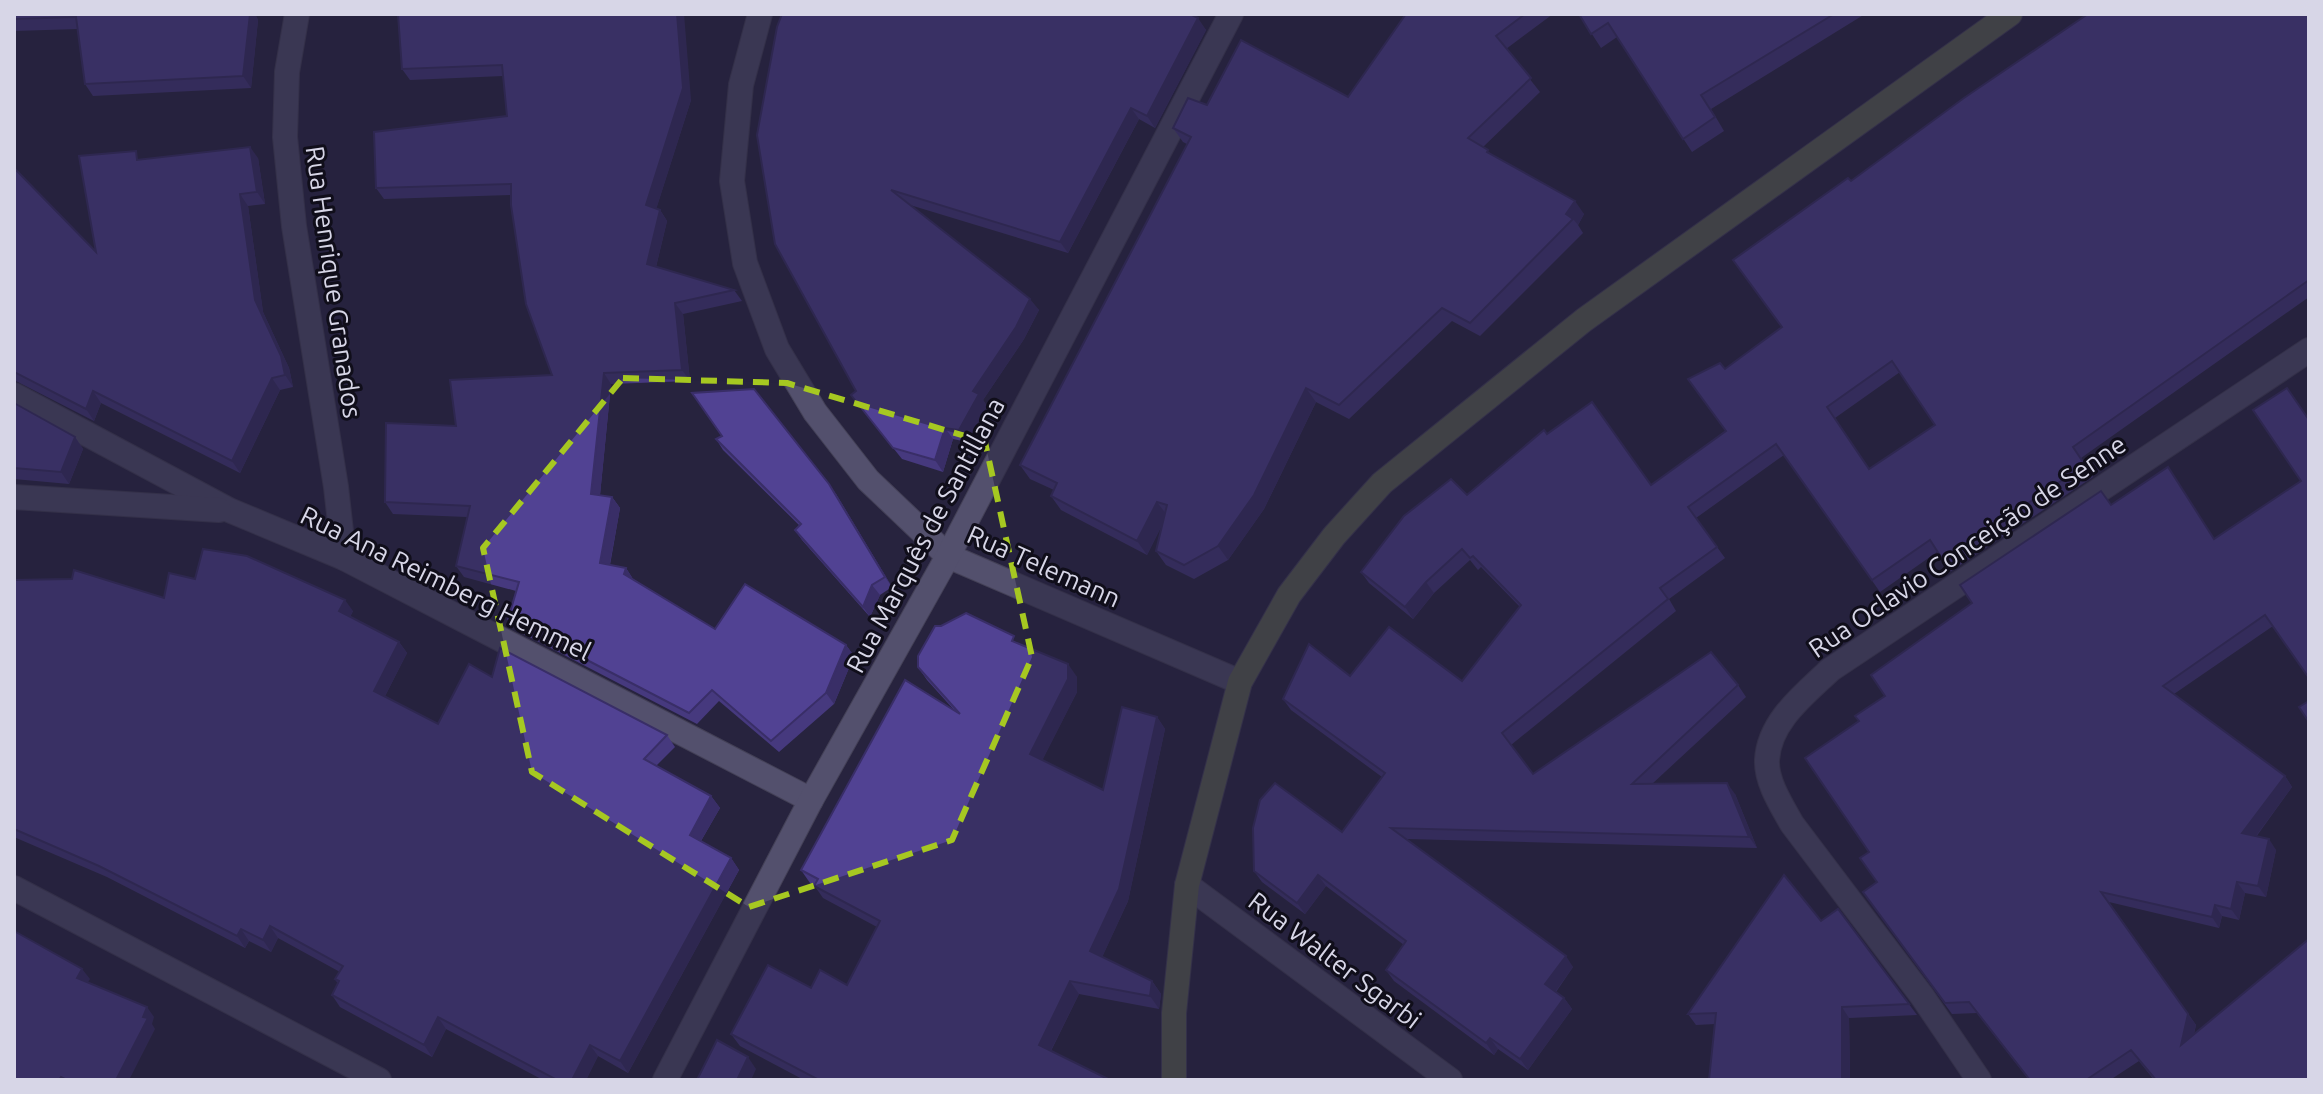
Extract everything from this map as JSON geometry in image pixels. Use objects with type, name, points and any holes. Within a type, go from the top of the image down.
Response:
[{"type":"main road","points":[[1174,1080],[1174,1013],[1187,885],[1240,682],[1289,595],[1334,536],[1382,483],[1584,320],[2010,14]]},
{"type":"street","name":"Rua Henrique Granados","points":[[297,14],[287,72],[285,137],[294,226],[336,487],[344,558]]},
{"type":"street","name":"Rua Telemann","points":[[760,14],[741,85],[732,181],[745,263],[777,349],[815,412],[868,480],[948,556],[1240,682]]},
{"type":"street","name":"Rua Marquês de Santillana","points":[[665,1080],[811,800],[948,556],[1231,14]]},
{"type":"street","name":"Rua Oclavio Conceição de Senne","points":[[1979,1080],[1922,996],[1792,824],[1775,793],[1767,761],[1776,731],[1790,707],[1830,670],[2309,350]]},
{"type":"street","name":"Rua Ana Reimberg Hemmel","points":[[14,395],[229,510],[344,558],[811,800]]},
{"type":"street","points":[[14,497],[229,510]]},
{"type":"street","name":"Rua Walter Sgarbi","points":[[1187,885],[1450,1080]]},
{"type":"street","points":[[14,888],[378,1080]]},
{"type":"highlighted area","points":[[623,378],[787,383],[985,442],[1032,657],[952,840],[749,907],[532,772],[483,548]]},
{"type":"building","points":[[14,14],[250,14],[243,76],[85,84],[76,17],[14,19]]},
{"type":"building","points":[[398,14],[677,14],[683,88],[646,205],[660,210],[647,264],[734,290],[675,303],[682,370],[604,373],[591,494],[612,497],[600,563],[626,568],[624,574],[715,629],[745,584],[846,645],[826,693],[771,741],[712,690],[689,713],[508,619],[519,582],[456,566],[470,506],[385,502],[386,423],[456,426],[450,380],[552,375],[526,304],[511,205],[511,184],[376,188],[374,132],[507,116],[502,65],[402,69]]},
{"type":"building","points":[[782,14],[1190,14],[1198,18],[1147,116],[1131,108],[1060,242],[891,190],[1030,299],[1016,327],[973,391],[979,394],[959,430],[945,428],[935,460],[893,448],[851,395],[856,391],[775,244],[757,135]]},
{"type":"building","points":[[1406,14],[1525,14],[1496,36],[1531,78],[1468,138],[1487,152],[1575,201],[1566,214],[1573,219],[1470,323],[1442,308],[1339,405],[1306,388],[1254,495],[1218,546],[1184,565],[1156,551],[1167,505],[1157,502],[1137,541],[1051,496],[1057,483],[1020,465],[1191,137],[1173,128],[1188,98],[1207,105],[1241,40],[1348,97]]},
{"type":"building","points":[[1579,14],[1834,14],[1701,95],[1715,117],[1683,139],[1608,23],[1591,34]]},
{"type":"building","points":[[2088,14],[2309,14],[2309,280],[2073,447],[2085,465],[1943,560],[1930,540],[1872,580],[1776,444],[1688,507],[1717,547],[1660,588],[1668,599],[1502,733],[1533,774],[1711,652],[1738,685],[1632,784],[1727,783],[1749,837],[1391,828],[1566,956],[1545,984],[1564,998],[1520,1059],[1490,1038],[1486,1043],[1386,970],[1406,941],[1318,875],[1297,903],[1254,871],[1253,828],[1260,800],[1275,783],[1342,832],[1385,773],[1283,699],[1309,644],[1350,676],[1389,627],[1462,681],[1521,605],[1473,556],[1470,558],[1462,549],[1426,582],[1405,607],[1361,572],[1404,516],[1451,479],[1467,495],[1544,430],[1547,434],[1592,402],[1651,485],[1726,431],[1688,379],[1720,363],[1725,369],[1782,327],[1733,260],[1848,178],[1851,181],[1964,98]],"holes":[[[1892,361],[1935,425],[1869,469],[1827,407]]]},
{"type":"building","points":[[250,147],[257,192],[240,194],[255,300],[281,356],[285,375],[272,378],[232,461],[93,391],[86,409],[14,372],[14,168],[96,252],[79,156],[136,151],[137,160]]},
{"type":"building","points":[[2287,388],[2309,420],[2309,678],[2265,615],[2163,686],[2285,776],[2242,833],[2269,839],[2258,886],[2237,882],[2231,909],[2215,905],[2212,917],[2101,892],[2188,1014],[2181,1045],[2309,939],[2309,1080],[2156,1080],[2131,1050],[2086,1080],[2030,1080],[1969,1002],[1945,1003],[1863,892],[1877,882],[1860,858],[1869,852],[1805,758],[1859,721],[1855,716],[1885,696],[1871,675],[1972,603],[1960,585],[2101,491],[2111,505],[2168,467],[2214,539],[2301,481],[2253,410]]},
{"type":"building","points":[[754,389],[829,484],[885,577],[872,585],[863,607],[795,530],[801,524],[716,439],[722,436],[692,393]]},
{"type":"building","points":[[14,403],[75,437],[61,472],[14,468]]},
{"type":"building","points":[[203,549],[247,556],[345,600],[339,611],[399,642],[374,691],[438,724],[469,664],[492,677],[500,648],[667,735],[644,759],[711,796],[690,835],[731,858],[620,1061],[590,1045],[572,1080],[557,1080],[438,1017],[424,1045],[332,995],[339,981],[335,979],[343,966],[270,926],[263,940],[241,929],[237,936],[99,866],[14,829],[14,580],[72,579],[74,570],[164,598],[169,573],[195,579]]},
{"type":"building","points":[[966,613],[1014,636],[1012,641],[1068,664],[1068,679],[1030,754],[1103,790],[1122,707],[1157,717],[1119,889],[1090,951],[1152,981],[1150,996],[1070,981],[1039,1045],[1110,1080],[819,1080],[731,1034],[768,965],[811,988],[820,970],[847,985],[880,921],[814,886],[818,879],[801,870],[905,680],[960,714],[918,667],[918,656],[935,626]]},
{"type":"building","points":[[2309,701],[2309,722],[2299,707]]},
{"type":"building","points":[[1784,875],[1821,921],[1838,909],[1909,1004],[1842,1007],[1842,1080],[1709,1080],[1716,1013],[1688,1014]]},
{"type":"building","points":[[14,931],[82,969],[77,978],[147,1007],[143,1017],[148,1018],[116,1080],[67,1080],[61,1077],[59,1080],[14,1080]]},
{"type":"building","points":[[717,1040],[748,1057],[737,1080],[697,1080]]}]
